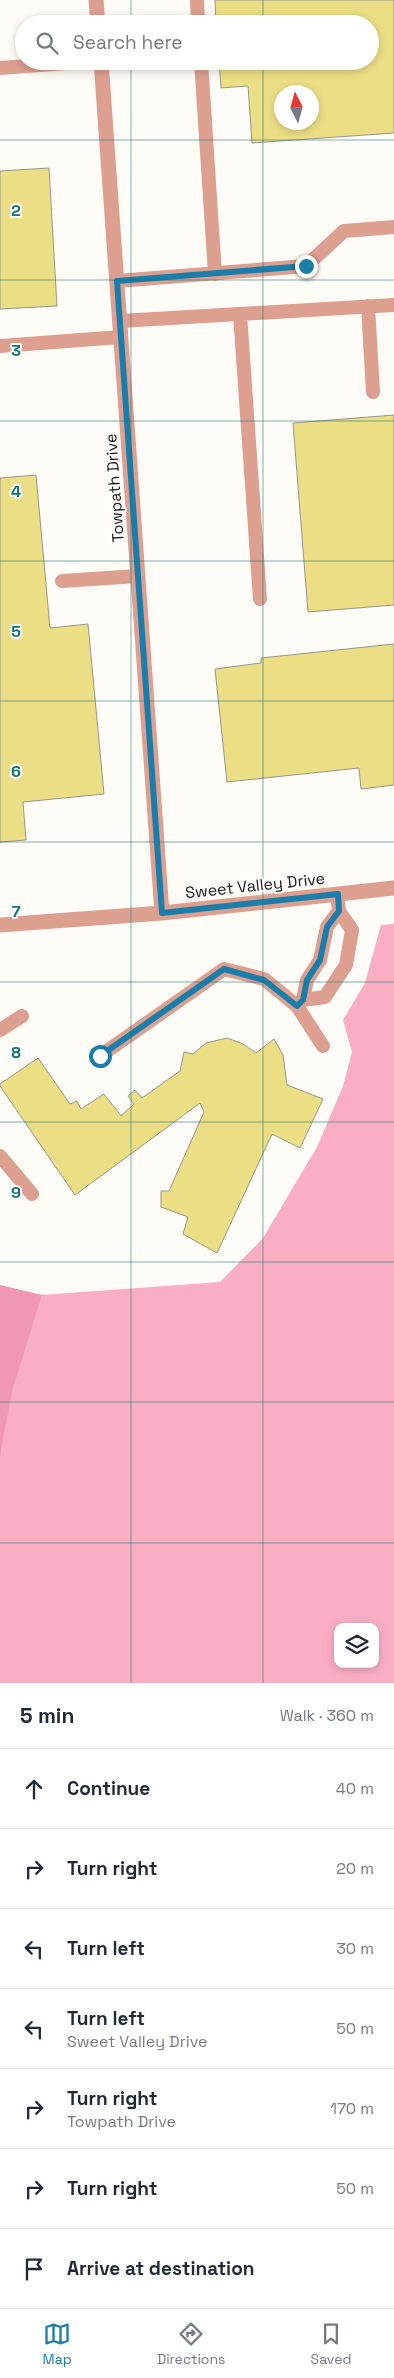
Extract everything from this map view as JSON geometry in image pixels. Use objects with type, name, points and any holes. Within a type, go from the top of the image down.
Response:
[{"type":"street","points":[[96,0],[97,15]]},
{"type":"street","name":"Towpath Drive","points":[[102,70],[162,913]]},
{"type":"street","name":"Sweet Valley Drive","points":[[0,925],[162,913],[394,888]]},
{"type":"lane","points":[[197,0],[198,15]]},
{"type":"lane","points":[[0,68],[15,67]]},
{"type":"lane","points":[[202,70],[215,274]]},
{"type":"lane","points":[[117,281],[306,266],[344,231],[394,227]]},
{"type":"lane","points":[[120,321],[394,305]]},
{"type":"lane","points":[[368,306],[373,392]]},
{"type":"lane","points":[[240,314],[260,599]]},
{"type":"lane","points":[[0,346],[121,337]]},
{"type":"lane","points":[[62,582],[138,576]]},
{"type":"lane","points":[[300,1003],[325,997],[346,965],[352,930],[339,911],[338,894]]},
{"type":"lane","points":[[300,1003],[307,980],[320,960],[327,927],[339,911]]},
{"type":"lane","points":[[100,1056],[224,969],[264,980],[300,1003],[323,1046]]},
{"type":"lane","points":[[0,1030],[22,1016]]},
{"type":"lane","points":[[0,1156],[32,1194]]},
{"type":"shaded area","points":[[394,924],[394,1683],[0,1683],[0,1298],[220,1282],[263,1238],[317,1147],[343,1086],[352,1052],[343,1020],[365,983],[381,925]]},
{"type":"shaded area","points":[[0,1285],[42,1295],[12,1391],[0,1456]]},
{"type":"building","points":[[215,0],[394,0],[394,133],[252,143],[248,86],[221,88],[220,70],[379,70],[379,15],[216,15]]},
{"type":"building","points":[[49,168],[57,306],[0,309],[0,171]]},
{"type":"building","points":[[394,415],[394,605],[308,612],[293,423]]},
{"type":"building","points":[[36,475],[50,628],[88,624],[104,794],[23,802],[26,840],[0,842],[0,478]]},
{"type":"building","points":[[394,644],[394,785],[361,789],[359,768],[227,782],[215,669],[261,663],[261,658]]},
{"type":"building","points":[[227,1038],[243,1044],[256,1053],[274,1039],[283,1055],[287,1085],[323,1099],[300,1148],[272,1134],[217,1253],[183,1234],[188,1217],[161,1207],[161,1191],[169,1191],[204,1112],[200,1103],[75,1195],[0,1086],[0,1084],[38,1058],[70,1104],[77,1101],[81,1109],[104,1094],[121,1116],[134,1104],[128,1096],[135,1090],[142,1098],[180,1071],[184,1052],[193,1054],[206,1043]]},
{"type":"route","points":[[100,1056],[224,969],[264,980],[297,1006],[303,1000],[307,980],[320,960],[327,927],[339,911],[338,894],[162,913],[117,281],[306,266]]}]
